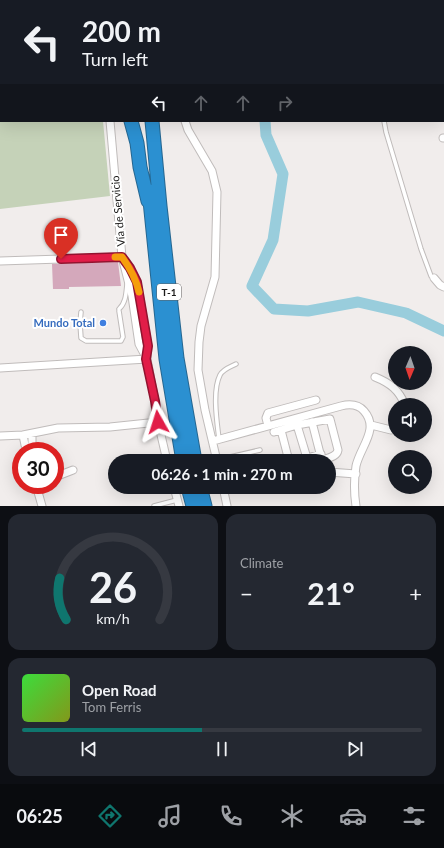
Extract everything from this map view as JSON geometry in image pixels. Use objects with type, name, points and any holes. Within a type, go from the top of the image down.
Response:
[{"type":"highway","points":[[131,122],[137,143],[140,167],[146,194],[152,212]]},
{"type":"highway","name":"T-1","points":[[143,122],[166,359],[182,454]]},
{"type":"highway","name":"T-1","points":[[152,122],[177,358],[194,454]]},
{"type":"highway","points":[[190,494],[193,506]]},
{"type":"highway","points":[[202,494],[205,506]]},
{"type":"street","name":"Vía de Servicio","points":[[110,122],[122,257],[130,268],[137,282],[148,346],[146,359],[165,454]]},
{"type":"street","points":[[185,122],[188,130],[212,171],[217,192],[215,277],[201,326],[198,370],[205,410],[216,440],[217,454]]},
{"type":"street","points":[[0,261],[122,257],[132,296],[139,344],[146,359],[0,368]]},
{"type":"street","points":[[434,278],[444,287]]},
{"type":"street","points":[[132,296],[140,298]]},
{"type":"street","points":[[375,378],[393,386],[401,398]]},
{"type":"street","points":[[268,426],[266,418],[268,413],[316,400]]},
{"type":"street","points":[[216,440],[349,404],[357,406],[363,410],[370,419],[371,425],[369,436],[362,448],[356,465],[354,487],[356,506]]},
{"type":"street","points":[[286,454],[277,431],[297,425],[330,419],[338,450],[336,455]]},
{"type":"street","points":[[0,436],[32,434],[58,428],[110,427],[158,422]]},
{"type":"street","points":[[312,422],[321,454]]},
{"type":"street","points":[[297,425],[306,454]]},
{"type":"street","points":[[371,425],[388,429]]},
{"type":"street","points":[[32,434],[32,442]]},
{"type":"street","points":[[23,435],[24,442]]},
{"type":"street","points":[[64,473],[73,470]]},
{"type":"street","points":[[336,473],[356,474]]},
{"type":"street","points":[[39,494],[42,506]]},
{"type":"street","points":[[224,494],[227,506]]},
{"type":"lane","points":[[384,122],[421,249],[431,276],[434,278]]},
{"type":"lane","points":[[82,312],[80,323],[81,338],[86,341],[121,341],[123,337],[119,310],[125,300],[128,281]]},
{"type":"lane","points":[[134,312],[142,314]]},
{"type":"lane","points":[[216,440],[216,389],[220,375],[225,370],[236,364]]},
{"type":"lane","points":[[244,454],[260,450]]},
{"type":"lane","points":[[154,506],[178,503]]},
{"type":"green space","points":[[0,122],[103,122],[110,196],[0,209]]},
{"type":"building","points":[[118,262],[121,286],[69,287],[69,289],[53,289],[52,264]]},
{"type":"waterway","points":[[265,122],[266,135],[283,174],[273,240],[252,286],[274,309],[308,311],[358,302],[406,313],[444,331]]},
{"type":"slow traffic","points":[[115,257],[122,257],[130,268],[137,282],[139,292]]},
{"type":"place","name":"Mundo Total","points":[[103,323]]},
{"type":"route","points":[[61,259],[122,257],[130,268],[137,282],[140,298],[148,346],[146,359],[158,422]]}]
